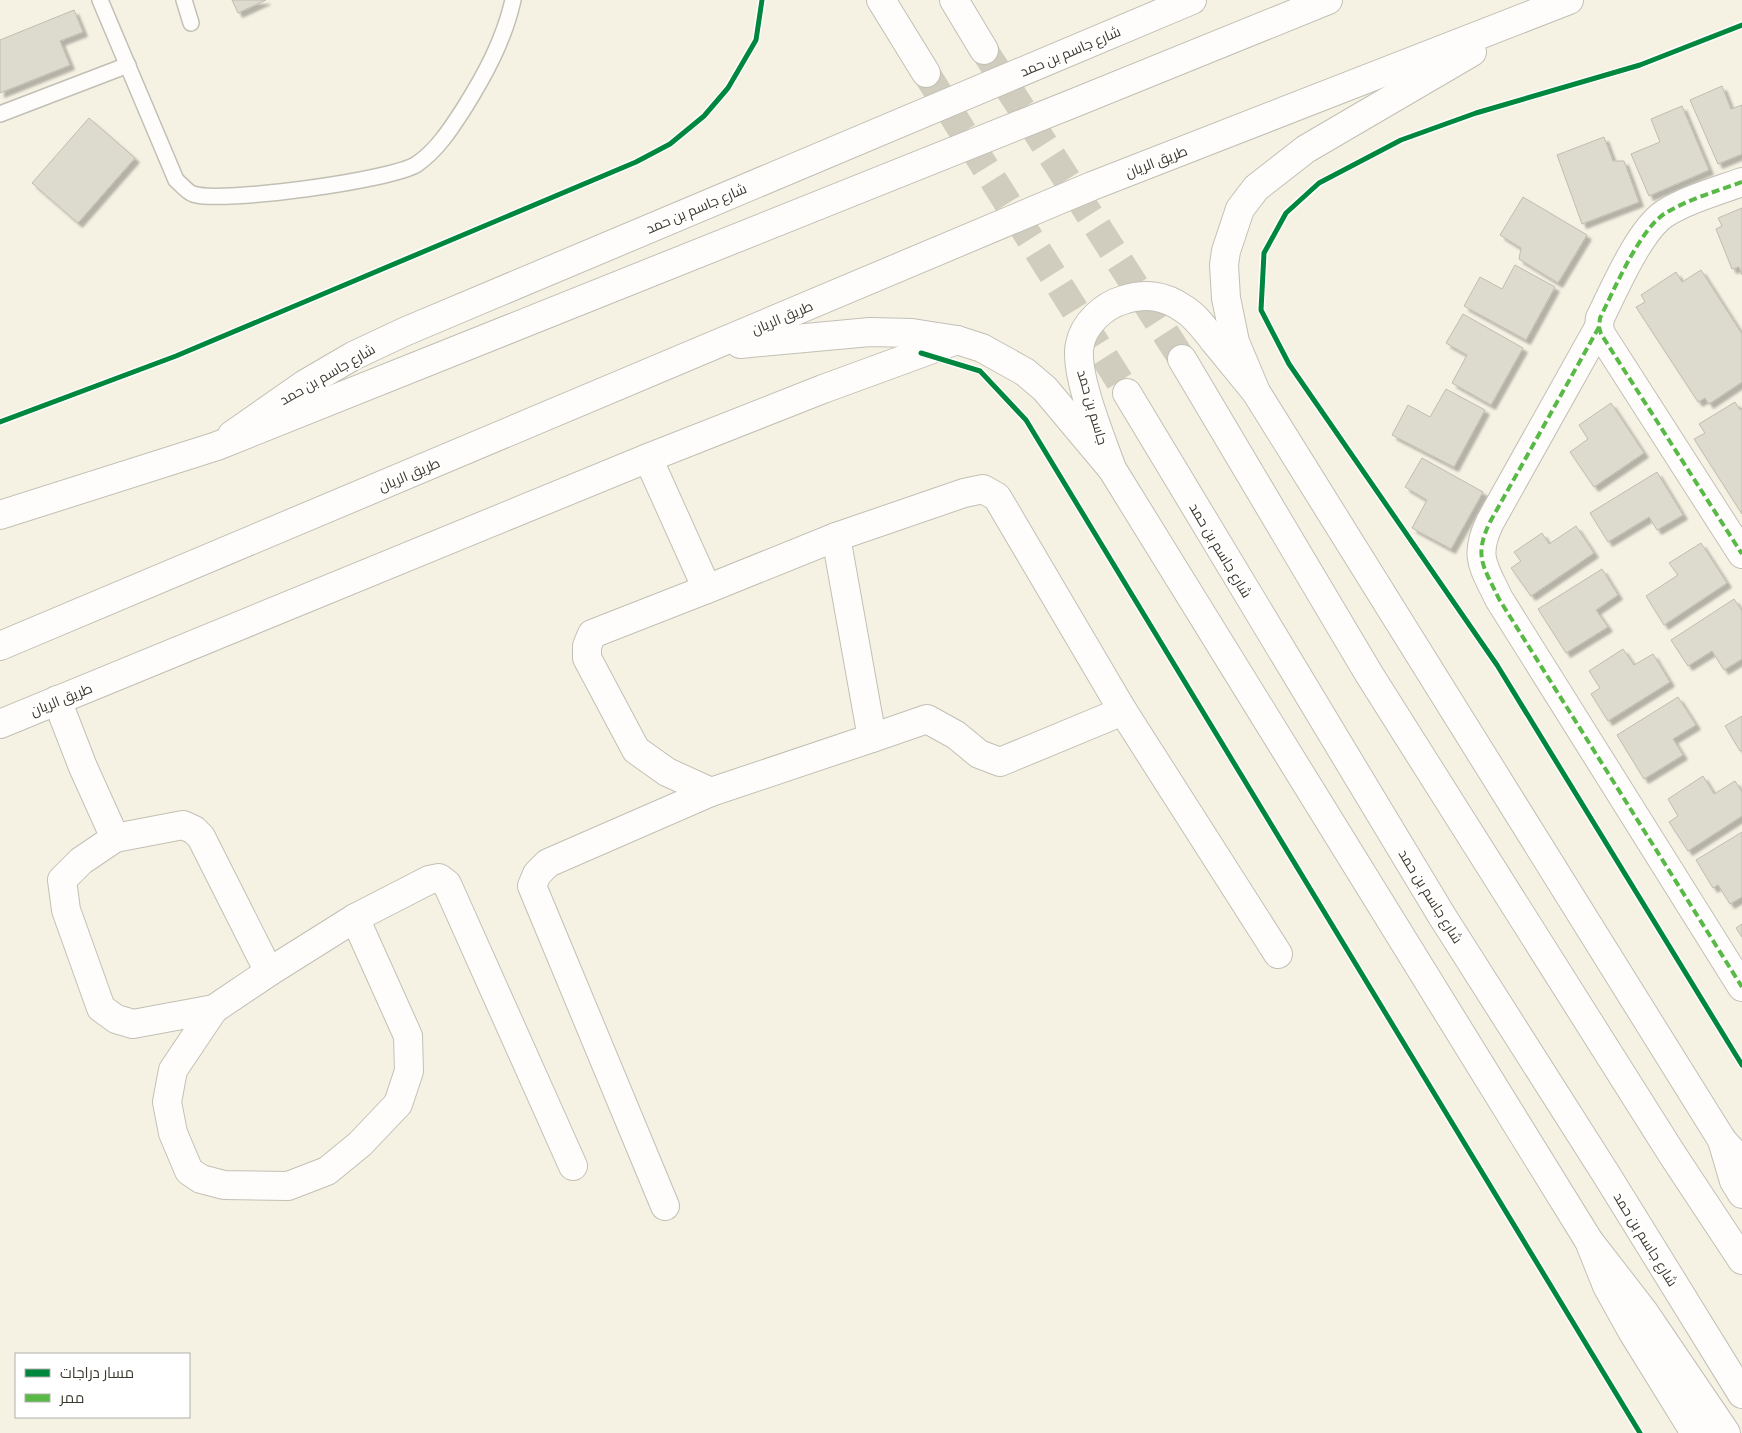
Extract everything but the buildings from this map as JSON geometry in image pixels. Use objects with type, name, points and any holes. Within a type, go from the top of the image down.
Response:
[{"type":"main road","points":[[881,0],[926,73]]},
{"type":"main road","points":[[954,0],[984,50]]},
{"type":"main road","name":"شارع جاسم بن حمد","points":[[217,446],[305,384],[354,356],[404,332],[1192,0]]},
{"type":"main road","points":[[0,515],[217,446],[1074,104],[1328,0]]},
{"type":"main road","points":[[1558,4],[1306,149],[1256,188],[1240,209],[1230,236],[1224,265],[1226,298],[1235,342],[1256,392],[1722,1140],[1742,1162]]},
{"type":"main road","name":"طريق الريان","points":[[0,646],[1092,186],[1558,4]]},
{"type":"main road","points":[[1742,182],[1677,207],[1663,215],[1651,226],[1641,238],[1600,318],[1599,327],[1601,334],[1742,554]]},
{"type":"main road","name":"جاسم بن حمد","points":[[1112,469],[1090,407],[1079,358],[1080,344],[1088,325],[1102,311],[1119,301],[1139,295],[1154,296],[1170,300],[1186,310],[1200,323],[1256,392]]},
{"type":"main road","points":[[1599,327],[1490,522],[1482,539],[1483,567],[1499,599],[1742,987]]},
{"type":"main road","points":[[713,346],[870,332],[912,333],[957,340],[982,348],[1025,372],[1045,390],[1112,469],[1589,1241],[1644,1312],[1726,1433]]},
{"type":"main road","name":"طريق الريان","points":[[0,724],[648,458],[823,389],[957,340]]},
{"type":"main road","points":[[1182,358],[1374,682],[1672,1154],[1742,1260]]},
{"type":"main road","name":"شارع جاسم بن حمد","points":[[1127,393],[1442,916],[1606,1174],[1742,1394]]},
{"type":"main road","points":[[648,458],[707,589]]},
{"type":"main road","points":[[712,792],[667,772],[636,750],[587,658],[587,646],[592,634],[836,537],[983,488],[997,497],[1123,711],[1278,954]]},
{"type":"main road","points":[[836,537],[872,738]]},
{"type":"main road","points":[[57,700],[83,767],[115,838]]},
{"type":"main road","points":[[665,1206],[532,886],[537,874],[548,863],[712,792],[927,719],[956,735],[979,754],[1000,762],[1123,711]]},
{"type":"main road","points":[[214,1009],[133,1024],[116,1019],[101,1008],[66,910],[62,880],[82,861],[115,838],[183,825],[194,830],[201,837],[269,972]]},
{"type":"main road","points":[[355,918],[408,1036],[409,1071],[398,1104],[360,1144],[328,1172],[288,1186],[224,1186],[201,1179],[189,1171],[173,1133],[166,1102],[174,1070],[214,1009],[355,918],[429,880],[439,878],[448,884],[573,1166]]},
{"type":"main road","points":[[1722,1140],[1734,1181],[1742,1194]]},
{"type":"main road","points":[[1589,1241],[1607,1286],[1632,1331],[1695,1433]]},
{"type":"lane","points":[[100,0],[176,180],[192,194],[216,197],[281,193],[388,175],[416,165],[443,141],[489,68],[503,35],[513,0]]},
{"type":"lane","points":[[184,0],[192,23]]},
{"type":"lane","points":[[0,114],[128,64]]},
{"type":"tunnel","points":[[984,50],[1182,359]]},
{"type":"tunnel","points":[[926,73],[1127,393]]},
{"type":"marked path","points":[[1742,182],[1682,204],[1664,214],[1655,222],[1636,247],[1600,318],[1599,327],[1601,334],[1742,554]]},
{"type":"marked path","points":[[1599,327],[1490,522],[1482,544],[1481,553],[1485,570],[1499,599],[1742,987]]},
{"type":"cycle path","points":[[0,422],[176,356],[636,162],[670,144],[704,116],[728,88],[756,40],[762,0]]},
{"type":"cycle path","points":[[1742,25],[1640,65],[1476,113],[1401,140],[1319,183],[1286,213],[1264,253],[1261,310],[1289,364],[1497,665],[1742,1065]]},
{"type":"cycle path","points":[[921,353],[980,371],[1026,420],[1640,1433]]}]
